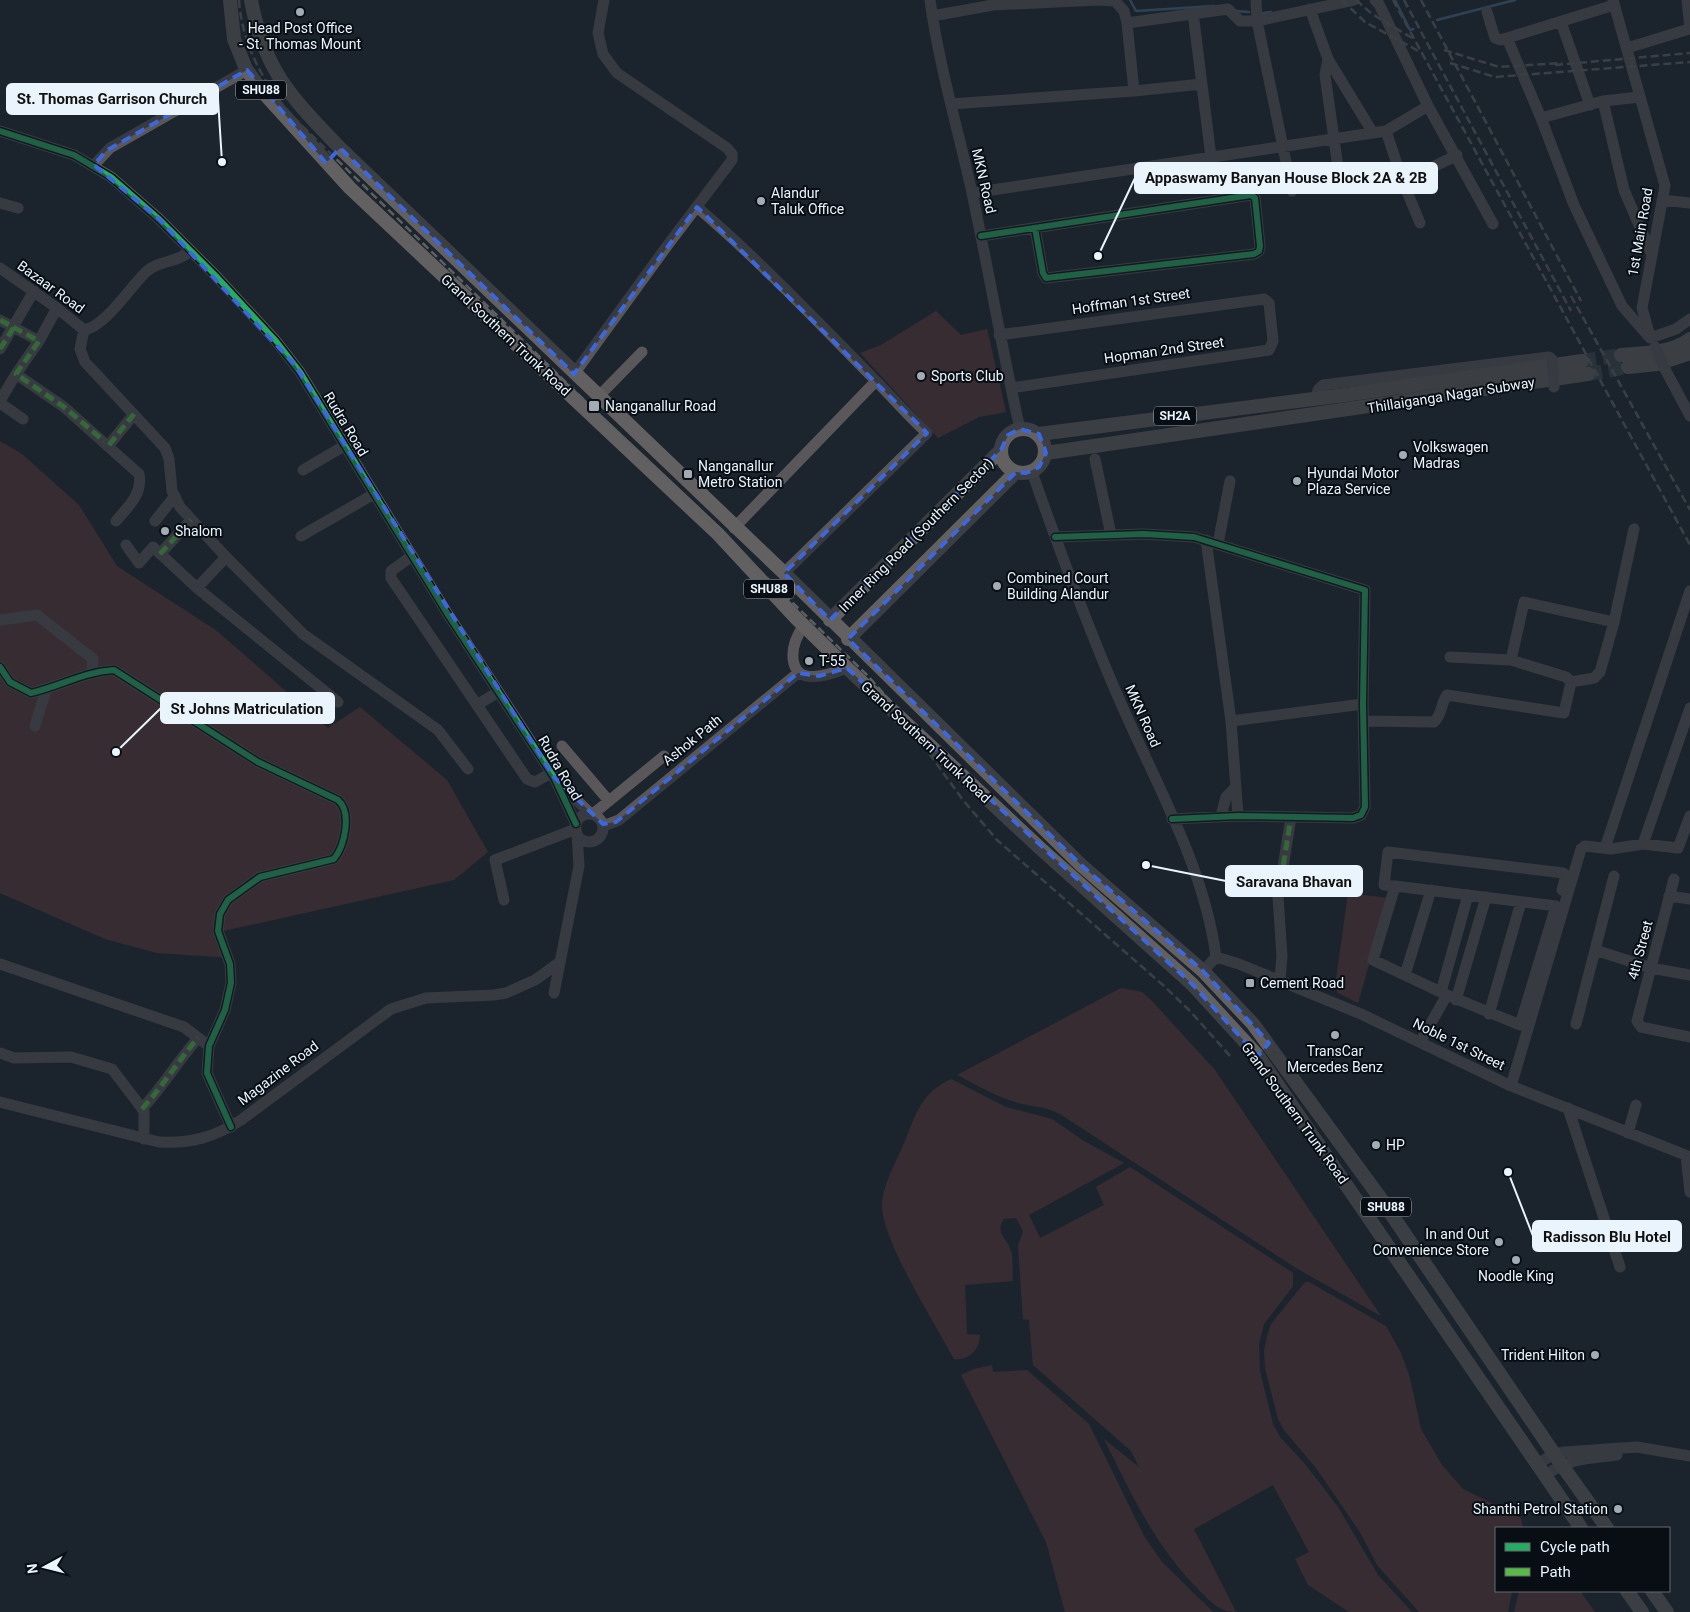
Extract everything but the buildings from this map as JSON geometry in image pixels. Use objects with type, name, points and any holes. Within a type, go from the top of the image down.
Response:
[{"type":"main road","name":"Grand Southern Trunk Road","points":[[230,0],[234,39],[247,70],[262,92],[350,188],[718,534],[846,668],[1042,850],[1192,984],[1258,1056],[1580,1527]]},
{"type":"main road","name":"Grand Southern Trunk Road","points":[[251,0],[256,29],[274,72],[294,100],[340,148],[734,528],[784,573],[848,639],[1081,864],[1203,970],[1269,1043],[1381,1199],[1606,1527]]},
{"type":"main road","points":[[326,163],[340,148]]},
{"type":"main road","points":[[1690,339],[1684,344],[1624,361],[1657,364],[1690,353]]},
{"type":"main road","name":"Thillaiganga Nagar Subway","points":[[1314,399],[1582,361]]},
{"type":"main road","name":"Thillaiganga Nagar Subway","points":[[1313,415],[1588,374]]},
{"type":"main road","points":[[1313,415],[1314,399]]},
{"type":"main road","name":"SH2A","points":[[1020,428],[1030,429],[1039,434],[1314,399]]},
{"type":"main road","name":"SH2A","points":[[1046,453],[1313,415]]},
{"type":"main road","name":"Inner Ring Road (Southern Sector)","points":[[830,620],[1001,450],[1008,434],[1020,428]]},
{"type":"main road","points":[[1032,472],[1043,462],[1046,453],[1044,443],[1039,434]]},
{"type":"main road","name":"Inner Ring Road (Southern Sector)","points":[[1001,450],[1002,459],[1007,467],[1016,472],[1032,472]]},
{"type":"main road","name":"Inner Ring Road (Southern Sector)","points":[[848,639],[1016,472]]},
{"type":"main road","points":[[1192,984],[1203,970]]},
{"type":"main road","points":[[1258,1056],[1269,1043]]},
{"type":"main road","points":[[1628,1592],[1642,1612]]},
{"type":"main road","points":[[1653,1592],[1667,1612]]},
{"type":"street","points":[[574,374],[732,160],[732,154],[727,148],[617,73],[604,54],[598,33],[604,0]]},
{"type":"street","name":"MKN Road","points":[[930,0],[940,63],[972,194],[999,335],[1020,428]]},
{"type":"street","points":[[932,16],[993,5],[1098,0],[1115,1],[1126,15],[1128,23],[1134,91]]},
{"type":"street","points":[[1256,0],[1258,21],[1285,147],[1292,191]]},
{"type":"street","points":[[1128,23],[1228,9],[1240,21],[1258,21],[1354,0]]},
{"type":"street","points":[[1374,0],[1379,4],[1428,106],[1457,155],[1493,224]]},
{"type":"street","points":[[1627,48],[1689,29],[1687,0]]},
{"type":"street","points":[[1487,12],[1494,38],[1500,40],[1561,22],[1614,2]]},
{"type":"street","name":"1st Main Road","points":[[1614,2],[1665,186],[1642,308],[1652,342],[1690,415]]},
{"type":"street","points":[[1310,9],[1328,59],[1373,133]]},
{"type":"street","points":[[1193,13],[1212,157]]},
{"type":"street","points":[[1561,22],[1590,105]]},
{"type":"street","points":[[1507,38],[1542,118],[1574,205],[1622,306],[1652,342],[1690,319]]},
{"type":"street","points":[[1328,59],[1325,75],[1339,175]]},
{"type":"street","points":[[94,165],[110,148],[247,70]]},
{"type":"street","points":[[951,104],[1134,91],[1202,84]]},
{"type":"street","points":[[1542,118],[1603,101],[1640,96]]},
{"type":"street","points":[[1603,101],[1624,190],[1652,255]]},
{"type":"street","points":[[972,194],[1386,131],[1428,106]]},
{"type":"street","name":"Rudra Road","points":[[0,131],[54,146],[94,165],[111,177],[190,250],[282,348],[300,372],[412,556],[552,775],[576,829]]},
{"type":"street","points":[[1386,131],[1403,182],[1420,223]]},
{"type":"street","points":[[1403,182],[1457,155]]},
{"type":"street","points":[[981,236],[1251,195],[1255,198],[1260,246],[1259,251],[1254,254],[1046,278],[1042,273],[1036,228]]},
{"type":"street","points":[[1662,200],[1690,203]]},
{"type":"street","points":[[0,203],[18,208]]},
{"type":"street","points":[[697,207],[730,235],[876,381],[903,412],[927,433],[784,573]]},
{"type":"street","points":[[190,250],[180,258],[147,270],[97,324],[84,330],[80,349],[85,362],[165,448],[174,496],[180,507],[226,557],[303,634],[438,730],[468,768]]},
{"type":"street","name":"Bazaar Road","points":[[0,268],[58,308],[84,330]]},
{"type":"street","points":[[0,349],[34,291]]},
{"type":"street","name":"Hoffman 1st Street","points":[[999,335],[1267,299]]},
{"type":"street","name":"Hopman 2nd Street","points":[[1011,388],[1269,350],[1273,341],[1267,299]]},
{"type":"street","points":[[23,419],[0,402],[58,308]]},
{"type":"street","points":[[0,320],[39,341]]},
{"type":"street","points":[[598,397],[642,352]]},
{"type":"street","points":[[1314,399],[1318,390],[1323,385],[1549,357],[1552,360],[1554,388]]},
{"type":"street","points":[[16,374],[64,407],[109,445],[139,474],[141,484],[136,498],[116,521]]},
{"type":"street","points":[[734,528],[876,381]]},
{"type":"street","points":[[109,445],[134,414]]},
{"type":"street","points":[[303,470],[344,446]]},
{"type":"street","points":[[1095,459],[1111,535]]},
{"type":"street","name":"MKN Road","points":[[1032,472],[1055,537],[1116,691],[1172,818],[1204,901],[1216,957]]},
{"type":"street","points":[[1230,481],[1212,542],[1231,721],[1238,816]]},
{"type":"street","points":[[301,536],[374,494]]},
{"type":"street","points":[[155,521],[174,496]]},
{"type":"street","points":[[160,554],[192,520]]},
{"type":"street","points":[[1571,682],[1594,678],[1600,672],[1614,622],[1634,529]]},
{"type":"street","points":[[1055,537],[1111,535],[1183,536],[1212,542],[1365,590],[1363,704],[1365,721],[1365,807],[1360,815],[1353,818],[1238,816],[1172,818]]},
{"type":"street","points":[[126,545],[138,563],[153,547],[197,588],[338,702]]},
{"type":"street","points":[[412,556],[391,570],[391,578],[527,779],[536,782],[552,775]]},
{"type":"street","points":[[197,588],[226,557]]},
{"type":"street","points":[[1605,848],[1690,591]]},
{"type":"street","points":[[1511,660],[1524,602],[1614,622]]},
{"type":"street","points":[[0,620],[37,615],[92,659],[92,672]]},
{"type":"street","points":[[804,625],[795,641],[793,654],[794,666],[798,673],[804,676],[819,676],[846,668]]},
{"type":"street","points":[[1450,657],[1511,660],[1566,677],[1571,682]]},
{"type":"street","points":[[0,667],[10,682],[31,693],[46,690],[92,672],[114,670],[258,762],[338,800],[344,807],[344,829],[339,851],[334,859],[260,877],[234,895],[223,908],[217,925],[222,946],[230,964],[230,990],[221,1020],[209,1046],[207,1073],[231,1127]]},
{"type":"street","name":"Ashok Path","points":[[603,826],[616,822],[798,673]]},
{"type":"street","points":[[1365,721],[1434,722],[1441,715],[1442,701],[1446,695],[1564,713],[1571,682]]},
{"type":"street","points":[[35,726],[46,690]]},
{"type":"street","points":[[477,705],[498,692]]},
{"type":"street","points":[[1231,721],[1363,704]]},
{"type":"street","points":[[1643,844],[1690,708]]},
{"type":"street","points":[[562,746],[609,801]]},
{"type":"street","points":[[578,866],[576,829],[584,815],[592,814],[664,756]]},
{"type":"street","name":"Rudra Road","points":[[552,775],[592,814]]},
{"type":"street","points":[[1221,816],[1226,797],[1236,787]]},
{"type":"street","points":[[554,993],[578,866],[585,850],[600,837],[603,826],[601,820],[592,814]]},
{"type":"street","points":[[1511,1086],[1581,849],[1585,846],[1605,848],[1643,844],[1678,848],[1687,831],[1690,816]]},
{"type":"street","points":[[1281,880],[1291,817]]},
{"type":"street","points":[[576,829],[584,841],[593,842]]},
{"type":"street","points":[[504,900],[495,860],[576,829]]},
{"type":"street","points":[[1395,886],[1373,960],[1448,996],[1520,1026],[1556,906],[1560,903],[1566,875],[1563,872],[1388,852],[1384,885],[1395,886],[1431,890],[1556,906]]},
{"type":"street","points":[[1576,1024],[1614,876]]},
{"type":"street","name":"4th Street","points":[[1674,880],[1637,1016],[1641,1027],[1690,1037]]},
{"type":"street","points":[[1406,975],[1431,890]]},
{"type":"street","points":[[1448,996],[1468,895]]},
{"type":"street","points":[[1278,896],[1282,956],[1280,980]]},
{"type":"street","points":[[1669,896],[1690,899]]},
{"type":"street","points":[[1420,1042],[1448,996],[1486,897]]},
{"type":"street","points":[[1490,1014],[1521,902]]},
{"type":"street","points":[[1595,950],[1651,968],[1690,976]]},
{"type":"street","points":[[1203,970],[1216,957]]},
{"type":"street","name":"Noble 1st Street","points":[[1216,957],[1240,964],[1361,1014],[1511,1086],[1688,1157]]},
{"type":"street","name":"Magazine Road","points":[[0,1102],[144,1139],[171,1143],[188,1142],[209,1137],[231,1127],[392,1009],[426,998],[489,996],[506,993],[536,980],[560,962]]},
{"type":"street","points":[[0,964],[76,988],[112,1003],[146,1012],[184,1026],[209,1046]]},
{"type":"street","points":[[142,1109],[163,1086],[172,1069],[198,1038]]},
{"type":"street","points":[[0,1054],[14,1058],[71,1057],[112,1069],[142,1109],[144,1139]]},
{"type":"street","points":[[1628,1133],[1636,1105]]},
{"type":"street","points":[[1568,1108],[1620,1267]]},
{"type":"street","points":[[1688,1157],[1690,1192]]},
{"type":"street","points":[[1540,1470],[1558,1459],[1637,1447],[1690,1456]]},
{"type":"street","points":[[1558,1459],[1580,1459],[1626,1454],[1690,1461]]},
{"type":"highlighted area","points":[[247,70],[326,163],[340,148],[574,374],[697,207],[927,433],[784,573],[830,620],[1001,450],[1008,435],[1020,429],[1039,434],[1046,453],[1039,467],[1026,473],[1016,472],[848,639],[1081,865],[1203,971],[1269,1043],[1258,1056],[1192,984],[847,668],[819,676],[798,673],[616,822],[603,824],[554,777],[295,365],[159,219],[94,165],[106,151]]},
{"type":"shaded area","points":[[936,311],[961,335],[987,329],[1006,412],[979,417],[938,438],[860,353],[881,345]]},
{"type":"shaded area","points":[[0,441],[22,454],[79,505],[117,566],[217,631],[328,728],[360,707],[447,780],[488,852],[454,880],[223,931],[231,958],[157,953],[105,939],[0,893]]},
{"type":"shaded area","points":[[1348,893],[1388,898],[1358,1003],[1338,993],[1335,986]]},
{"type":"shaded area","points":[[1121,988],[1142,992],[1215,1070],[1381,1316],[1296,1268],[1055,1111],[1010,1100],[957,1075]]},
{"type":"shaded area","points":[[951,1079],[1006,1107],[1052,1119],[1084,1141],[1124,1163],[1029,1215],[1040,1238],[1104,1205],[1096,1187],[1130,1167],[1293,1273],[1293,1286],[1264,1324],[1259,1344],[1260,1371],[1273,1424],[1280,1437],[1305,1464],[1338,1507],[1378,1575],[1412,1612],[1349,1612],[1308,1585],[1295,1559],[1309,1552],[1273,1485],[1194,1529],[1236,1612],[1220,1608],[1207,1598],[1183,1572],[1156,1537],[1134,1499],[1104,1439],[1139,1467],[1131,1451],[1033,1365],[1029,1320],[1023,1319],[1018,1246],[1023,1231],[1016,1218],[1004,1219],[1000,1227],[1011,1251],[1013,1281],[965,1285],[967,1334],[980,1335],[978,1345],[973,1353],[964,1358],[954,1359],[900,1260],[884,1220],[882,1205],[888,1181],[921,1104],[933,1091]]},
{"type":"shaded area","points":[[1305,1282],[1309,1282],[1386,1326],[1401,1353],[1410,1378],[1421,1429],[1442,1465],[1463,1489],[1521,1518],[1523,1527],[1495,1527],[1495,1592],[1512,1592],[1508,1612],[1419,1612],[1377,1565],[1361,1534],[1316,1468],[1284,1430],[1278,1419],[1265,1368],[1264,1351],[1271,1324]]},
{"type":"shaded area","points":[[992,1365],[993,1372],[1027,1370],[1089,1424],[1144,1536],[1162,1562],[1213,1612],[1065,1612],[1046,1542],[961,1375],[974,1369]]},
{"type":"shaded area","points":[[1519,1592],[1581,1592],[1595,1612],[1514,1612]]},
{"type":"waterway","points":[[1130,0],[1136,11],[1214,6]]},
{"type":"waterway","points":[[1395,0],[1410,30],[1413,29]]},
{"type":"waterway","points":[[1437,20],[1515,0]]},
{"type":"waterway","points":[[1236,11],[1249,12]]},
{"type":"waterway","points":[[1263,13],[1271,12]]},
{"type":"tunnel","points":[[1582,361],[1621,355]]},
{"type":"tunnel","points":[[1588,374],[1628,367]]},
{"type":"railway","points":[[239,0],[245,33],[256,63],[272,91],[292,116],[867,675],[893,704],[963,800],[997,840],[1164,986],[1190,1011],[1231,1057]]},
{"type":"railway","points":[[1342,0],[1365,22],[1422,53]]},
{"type":"railway","points":[[1356,0],[1372,14],[1412,38]]},
{"type":"railway","points":[[1393,0],[1690,545]]},
{"type":"railway","points":[[1404,0],[1571,311]]},
{"type":"railway","points":[[1421,0],[1581,301]]},
{"type":"railway","points":[[1444,50],[1499,67],[1562,63]]},
{"type":"railway","points":[[1555,65],[1690,53]]},
{"type":"railway","points":[[1450,63],[1495,77],[1690,62]]},
{"type":"railway","points":[[1571,296],[1690,510]]},
{"type":"marked path","points":[[0,320],[39,341],[16,374],[64,407],[104,441]]},
{"type":"marked path","points":[[0,349],[14,327]]},
{"type":"marked path","points":[[109,445],[134,414]]},
{"type":"marked path","points":[[160,554],[191,520]]},
{"type":"marked path","points":[[1281,880],[1291,817]]},
{"type":"marked path","points":[[142,1109],[198,1038]]},
{"type":"cycle path","points":[[0,131],[74,155],[111,177],[159,219],[216,276],[276,341],[300,372],[447,613],[554,777],[576,824]]},
{"type":"cycle path","points":[[981,236],[1251,195],[1255,198],[1260,246],[1259,251],[1254,254],[1046,278],[1043,273],[1035,228]]},
{"type":"cycle path","points":[[1055,537],[1144,534],[1194,537],[1365,590],[1363,704],[1365,807],[1361,815],[1353,818],[1238,816],[1172,819]]},
{"type":"cycle path","points":[[0,667],[10,682],[31,693],[92,673],[114,670],[258,762],[338,800],[342,805],[346,820],[344,837],[334,859],[260,877],[228,900],[220,914],[218,931],[230,964],[231,983],[225,1010],[209,1046],[207,1073],[231,1127]]},
{"type":"place","name":"Head Post Office - St. Thomas Mount","points":[[300,12]]},
{"type":"place","name":"St. Thomas Garrison Church","points":[[222,162]]},
{"type":"place","name":"Alandur Taluk Office","points":[[761,201]]},
{"type":"place","name":"Appaswamy Banyan House Block 2A & 2B","points":[[1098,256]]},
{"type":"place","name":"Sports Club","points":[[921,376]]},
{"type":"place","name":"Nanganallur Road","points":[[594,406]]},
{"type":"place","name":"Volkswagen Madras","points":[[1403,455]]},
{"type":"place","name":"Nanganallur Metro Station","points":[[688,474]]},
{"type":"place","name":"Hyundai Motor Plaza Service","points":[[1297,481]]},
{"type":"place","name":"Shalom","points":[[165,531]]},
{"type":"place","name":"Combined Court Building Alandur","points":[[997,586]]},
{"type":"place","name":"T-55","points":[[809,661]]},
{"type":"place","name":"St Johns Matriculation","points":[[116,752]]},
{"type":"place","name":"Saravana Bhavan","points":[[1146,865]]},
{"type":"place","name":"Cement Road","points":[[1250,983]]},
{"type":"place","name":"TransCar Mercedes Benz","points":[[1335,1035]]},
{"type":"place","name":"HP","points":[[1376,1145]]},
{"type":"place","name":"Radisson Blu Hotel","points":[[1508,1172]]},
{"type":"place","name":"In and Out Convenience Store","points":[[1499,1242]]},
{"type":"place","name":"Noodle King","points":[[1516,1260]]},
{"type":"place","name":"Trident Hilton","points":[[1595,1355]]},
{"type":"place","name":"Shanthi Petrol Station","points":[[1618,1509]]}]
